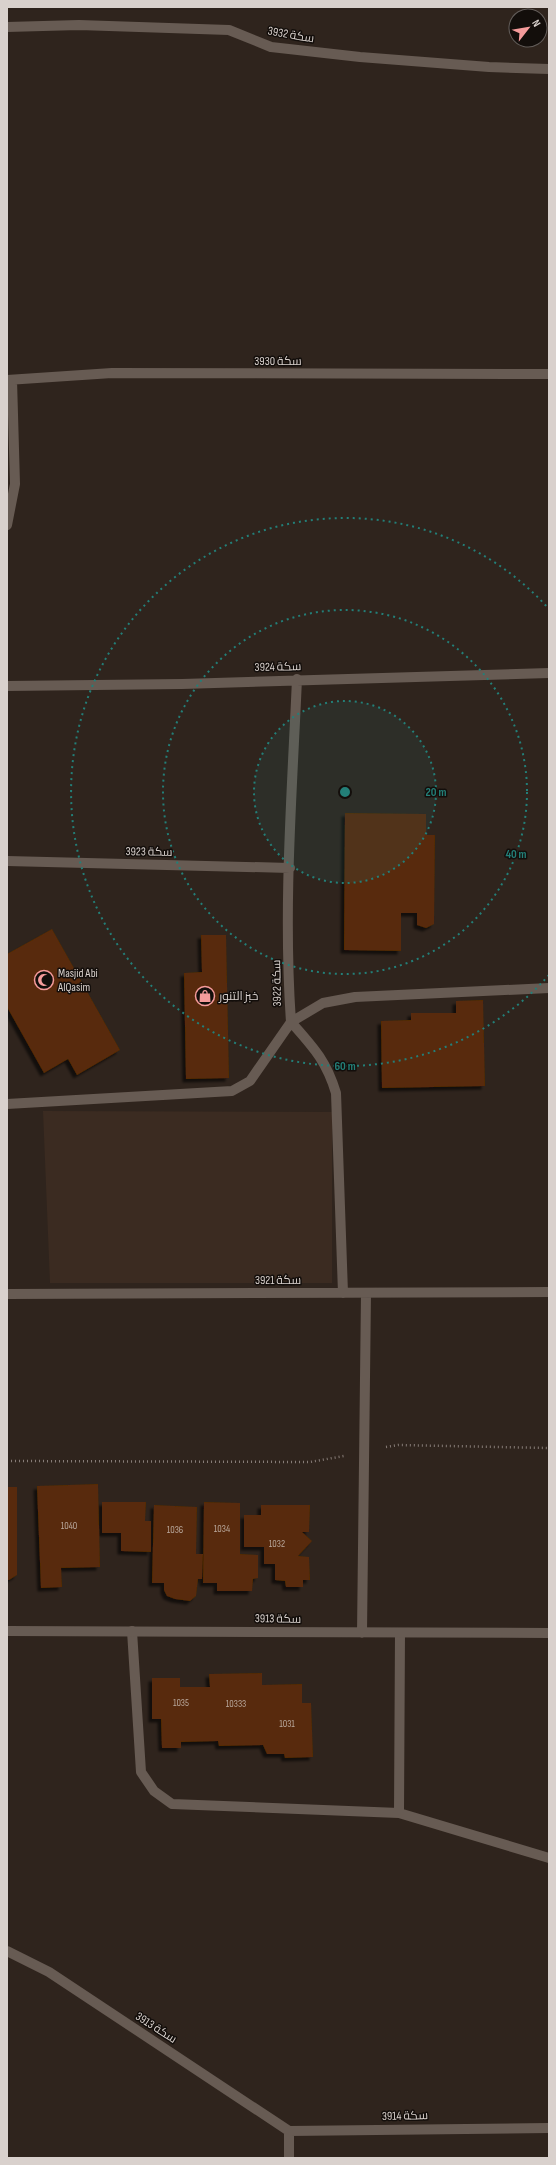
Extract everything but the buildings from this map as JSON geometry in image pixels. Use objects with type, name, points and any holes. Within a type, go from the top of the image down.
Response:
[{"type":"street","name":"سكة 3932","points":[[7,27],[79,25],[229,30],[271,47],[278,48],[390,60],[489,67],[549,69]]},
{"type":"street","name":"سكة 3930","points":[[9,380],[112,373],[549,374]]},
{"type":"street","points":[[7,525],[15,484],[9,380]]},
{"type":"street","name":"سكة 3924","points":[[7,686],[182,684],[297,679],[549,673]]},
{"type":"street","name":"سكة 3922","points":[[297,679],[290,868],[288,988],[291,1022],[323,1003],[355,997],[549,988]]},
{"type":"street","name":"سكة 3923","points":[[7,861],[290,868]]},
{"type":"street","points":[[7,1104],[232,1091],[250,1081],[291,1022],[317,1051],[329,1070],[336,1093],[343,1293]]},
{"type":"street","name":"سكة 3921","points":[[7,1294],[366,1294],[549,1292]]},
{"type":"street","points":[[362,1633],[366,1294]]},
{"type":"street","name":"سكة 3913","points":[[7,1631],[549,1633]]},
{"type":"street","points":[[132,1631],[141,1772],[154,1791],[172,1804],[399,1813],[549,1858]]},
{"type":"street","points":[[399,1813],[400,1633]]},
{"type":"street","name":"سكة 3913","points":[[7,1951],[49,1972],[289,2131]]},
{"type":"street","name":"سكة 3914","points":[[289,2131],[549,2128]]},
{"type":"street","points":[[289,2131],[289,2158]]},
{"type":"path","points":[[7,1461],[310,1462],[398,1445],[549,1448]]},
{"type":"shaded area","points":[[43,1111],[332,1112],[332,1283],[50,1283]]},
{"type":"place","name":"Masjid Abi AlQasim","points":[[44,980]]},
{"type":"place","name":"خبز التنور","points":[[205,996]]}]
